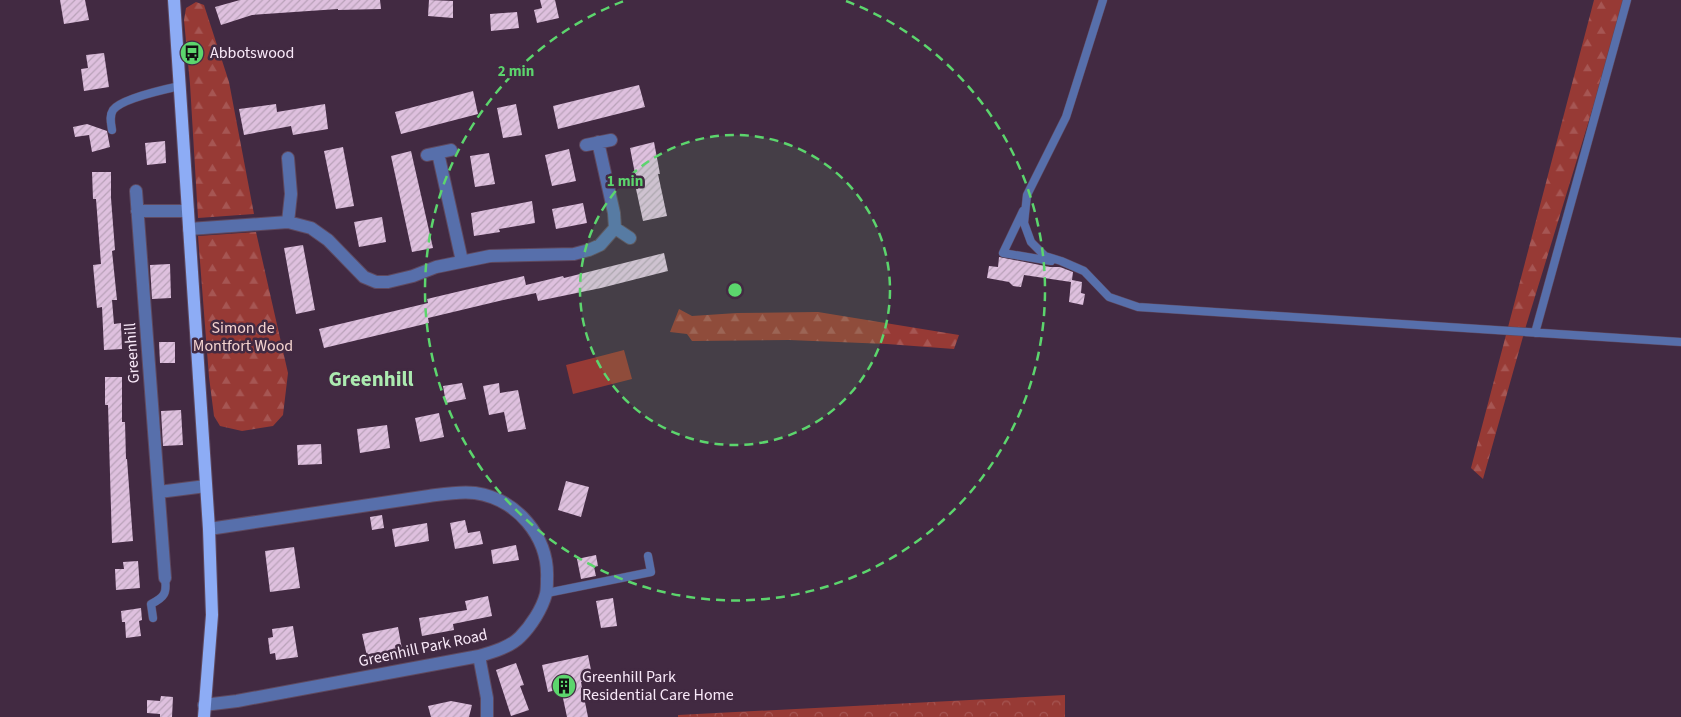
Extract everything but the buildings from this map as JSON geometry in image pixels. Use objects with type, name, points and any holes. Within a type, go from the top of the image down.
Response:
[{"type":"main road","points":[[174,0],[209,529],[212,615],[204,711]]},
{"type":"street","points":[[189,229],[288,222],[311,228],[328,240],[364,277],[376,282],[396,280],[462,261],[490,256],[574,254],[600,245],[615,228],[614,213],[592,144],[611,140]]},
{"type":"street","points":[[451,150],[432,154],[462,261]]},
{"type":"street","points":[[288,158],[291,194],[288,222]]},
{"type":"street","name":"Greenhill","points":[[136,191],[165,578]]},
{"type":"street","points":[[137,211],[188,212]]},
{"type":"street","points":[[615,228],[630,238]]},
{"type":"street","points":[[159,492],[206,486]]},
{"type":"street","name":"Greenhill Park Road","points":[[204,711],[237,701],[479,656],[501,649],[520,637],[538,612],[547,593],[545,556],[542,543],[535,532],[513,508],[496,499],[476,493],[461,492],[429,496],[209,529]]},
{"type":"street","points":[[479,656],[487,698],[487,717]]},
{"type":"lane","points":[[1103,0],[1066,117],[1027,195],[1024,223],[1031,242],[1045,256],[1084,271],[1110,297],[1138,307],[1681,342]]},
{"type":"lane","points":[[1535,333],[1628,0]]},
{"type":"lane","points":[[112,130],[110,117],[116,107],[146,93],[180,86]]},
{"type":"lane","points":[[1026,205],[1003,253],[1070,265]]},
{"type":"lane","points":[[547,593],[651,572],[648,556]]},
{"type":"lane","points":[[153,618],[151,604],[165,594],[165,578]]},
{"type":"green space","points":[[1594,0],[1623,0],[1594,104],[1526,326],[1483,479],[1471,468]]},
{"type":"green space","points":[[196,2],[204,5],[229,82],[254,214],[198,218],[184,20],[186,8]]},
{"type":"green space","name":"Simon de Montfort Wood","points":[[256,232],[288,373],[283,415],[273,426],[242,431],[220,426],[214,416],[209,377],[198,236]]},
{"type":"green space","points":[[679,309],[692,316],[737,313],[818,312],[959,335],[954,349],[789,340],[692,341],[687,334],[670,332]]},
{"type":"green space","points":[[624,350],[632,379],[573,394],[566,365]]},
{"type":"green space","points":[[1065,695],[1065,717],[678,717],[678,715]]},
{"type":"place","name":"Abbotswood","points":[[192,53]]},
{"type":"place","name":"Greenhill Park Residential Care Home","points":[[564,686]]},
{"type":"district","name":"Greenhill","points":[[371,379]]}]
